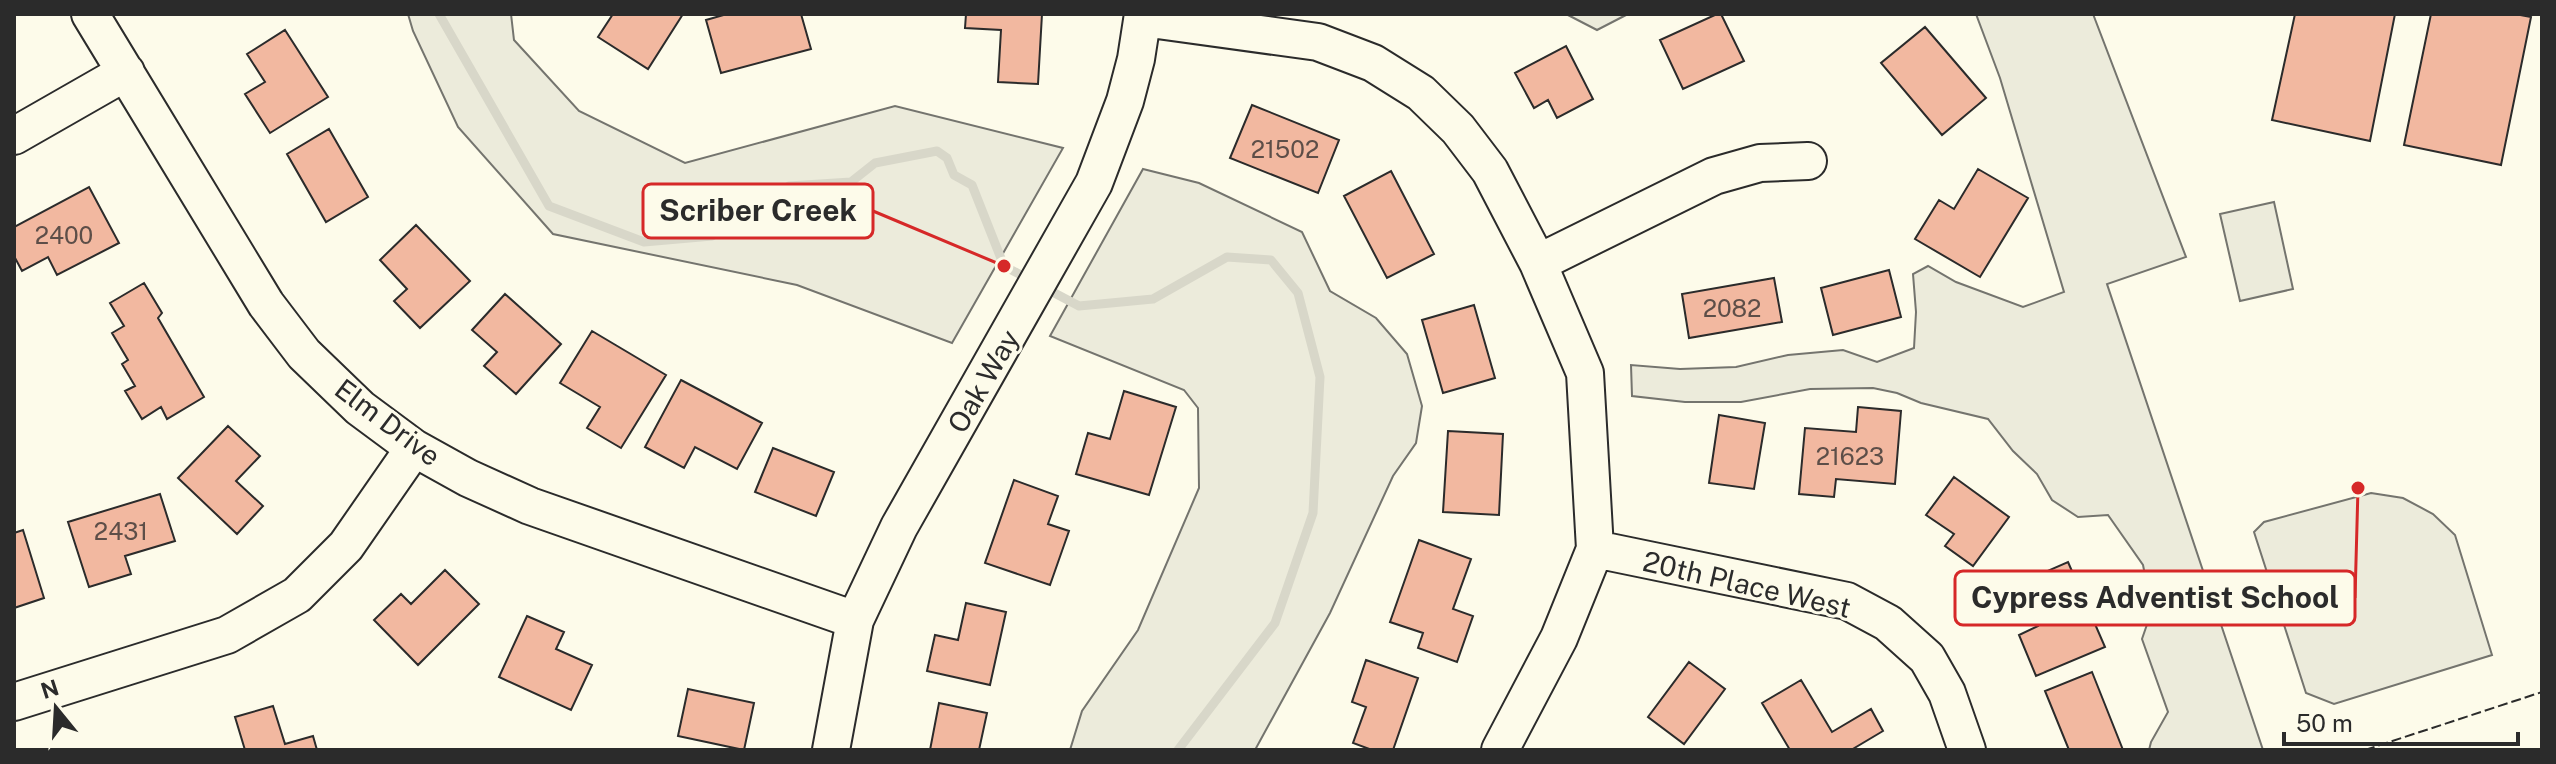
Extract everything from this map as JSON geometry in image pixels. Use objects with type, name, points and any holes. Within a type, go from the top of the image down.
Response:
[{"type":"street","name":"Elm Drive","points":[[90,14],[266,304],[304,354],[360,408],[414,448],[468,478],[530,506],[855,620]]},
{"type":"street","points":[[1143,16],[1318,42],[1373,63],[1421,93],[1458,129],[1490,171],[1538,263],[1585,373],[1595,549],[1559,638],[1500,750]]},
{"type":"street","name":"Oak Way","points":[[831,750],[855,620],[899,527],[1094,183],[1111,141],[1136,59],[1143,16]]},
{"type":"street","points":[[14,136],[126,72]]},
{"type":"street","points":[[1538,263],[1714,176],[1760,163],[1808,161]]},
{"type":"street","points":[[14,702],[227,635],[297,595],[346,546],[414,448]]},
{"type":"street","name":"20th Place West","points":[[1595,549],[1847,601],[1888,623],[1927,658],[1947,693],[1967,750]]},
{"type":"shaded area","points":[[408,14],[511,14],[514,40],[579,111],[685,163],[895,106],[1063,148],[952,343],[797,285],[553,234],[458,127]]},
{"type":"shaded area","points":[[1566,14],[1628,14],[1597,30]]},
{"type":"shaded area","points":[[1976,14],[2093,14],[2186,257],[2107,284],[2263,750],[2149,750],[2168,712],[2142,639],[2152,610],[2143,565],[2108,515],[2078,517],[2052,500],[2037,474],[2013,451],[1988,419],[1873,388],[1810,389],[1741,402],[1685,402],[1632,396],[1631,365],[1680,369],[1736,367],[1788,355],[1843,350],[1877,362],[1914,348],[1916,312],[1913,274],[1928,266],[1956,282],[2023,307],[2064,292],[2000,78]]},
{"type":"shaded area","points":[[1143,169],[1199,183],[1302,232],[1330,291],[1376,318],[1407,354],[1422,406],[1416,443],[1393,476],[1330,613],[1255,750],[1070,750],[1082,711],[1138,630],[1199,488],[1198,408],[1184,390],[1050,336]]},
{"type":"shaded area","points":[[2274,202],[2293,289],[2240,301],[2220,214]]},
{"type":"shaded area","points":[[2371,493],[2403,498],[2433,514],[2455,535],[2492,655],[2334,704],[2306,693],[2254,532],[2264,522]]},
{"type":"building","points":[[613,14],[683,14],[648,69],[598,37]]},
{"type":"building","points":[[727,14],[801,14],[811,49],[721,73],[706,20]]},
{"type":"building","points":[[966,14],[1042,14],[1038,84],[998,82],[1001,30],[965,28]]},
{"type":"building","points":[[1721,14],[1744,61],[1683,89],[1660,40]]},
{"type":"building","points":[[2295,14],[2395,14],[2370,141],[2272,120]]},
{"type":"building","points":[[2431,14],[2515,14],[2531,17],[2501,165],[2404,145]]},
{"type":"building","points":[[1925,27],[1986,98],[1942,135],[1881,63]]},
{"type":"building","points":[[285,30],[328,97],[270,133],[245,94],[265,82],[247,54]]},
{"type":"building","points":[[1566,46],[1593,99],[1557,118],[1548,100],[1534,108],[1515,73]]},
{"type":"building","points":[[1252,105],[1339,140],[1318,193],[1230,158]]},
{"type":"building","points":[[329,129],[368,197],[326,222],[287,154]]},
{"type":"building","points":[[1978,169],[2028,198],[1980,277],[1915,239],[1939,200],[1954,209]]},
{"type":"building","points":[[1391,171],[1434,254],[1387,278],[1344,196]]},
{"type":"building","points":[[89,187],[119,243],[57,275],[48,257],[22,271],[14,256],[14,227]]},
{"type":"building","points":[[416,225],[470,281],[420,328],[394,301],[407,289],[380,260]]},
{"type":"building","points":[[1889,270],[1901,317],[1833,335],[1821,288]]},
{"type":"building","points":[[1774,278],[1782,322],[1689,338],[1682,294]]},
{"type":"building","points":[[144,283],[162,313],[158,318],[204,397],[167,419],[161,407],[142,419],[125,391],[135,386],[122,364],[128,360],[112,333],[124,326],[110,303]]},
{"type":"building","points":[[505,294],[561,344],[516,394],[484,366],[497,352],[472,330]]},
{"type":"building","points":[[1474,305],[1495,378],[1443,393],[1422,320]]},
{"type":"building","points":[[592,331],[666,375],[621,448],[587,428],[600,407],[560,383]]},
{"type":"building","points":[[681,380],[762,423],[737,469],[695,447],[684,468],[645,447]]},
{"type":"building","points":[[1124,391],[1176,407],[1149,495],[1076,474],[1088,433],[1110,439]]},
{"type":"building","points":[[1858,407],[1901,411],[1895,484],[1836,479],[1834,497],[1799,494],[1805,428],[1856,432]]},
{"type":"building","points":[[1719,415],[1765,423],[1754,489],[1709,483]]},
{"type":"building","points":[[228,426],[260,456],[236,481],[263,506],[237,534],[178,478]]},
{"type":"building","points":[[1448,431],[1503,434],[1499,515],[1443,512]]},
{"type":"building","points":[[773,448],[834,472],[816,516],[755,492]]},
{"type":"building","points":[[1954,477],[2009,517],[1973,566],[1945,546],[1954,534],[1926,515]]},
{"type":"building","points":[[1014,480],[1058,496],[1048,524],[1069,531],[1050,585],[985,563]]},
{"type":"building","points":[[160,494],[175,541],[125,556],[131,574],[89,587],[68,522]]},
{"type":"building","points":[[23,530],[44,598],[14,608],[14,533]]},
{"type":"building","points":[[1419,540],[1471,559],[1453,609],[1473,616],[1457,662],[1418,648],[1423,633],[1390,622]]},
{"type":"building","points":[[2068,562],[2105,647],[2036,676],[2019,635],[2038,626],[2020,583]]},
{"type":"building","points":[[445,570],[479,604],[418,665],[374,620],[401,594],[411,604]]},
{"type":"building","points":[[966,603],[1006,612],[990,685],[927,671],[935,635],[958,640]]},
{"type":"building","points":[[527,616],[564,632],[556,649],[592,665],[571,710],[499,677]]},
{"type":"building","points":[[1366,660],[1418,678],[1393,750],[1372,750],[1353,743],[1366,707],[1352,702]]},
{"type":"building","points":[[1689,662],[1725,689],[1684,744],[1648,717]]},
{"type":"building","points":[[2092,672],[2123,750],[2069,750],[2045,691]]},
{"type":"building","points":[[1801,680],[1832,732],[1871,709],[1883,731],[1851,750],[1790,750],[1762,703]]},
{"type":"building","points":[[688,689],[754,703],[744,750],[678,736]]},
{"type":"building","points":[[939,703],[987,713],[979,750],[930,750]]},
{"type":"building","points":[[273,706],[285,744],[313,736],[317,750],[245,750],[235,717]]},
{"type":"waterway","points":[[439,14],[549,206],[644,242],[712,236],[789,186],[851,182],[875,163],[937,151],[947,158],[954,175],[972,185],[1004,266],[1032,281]]},
{"type":"waterway","points":[[1045,288],[1079,306],[1153,299],[1227,257],[1271,260],[1298,293],[1320,377],[1313,513],[1275,623],[1178,750]]},
{"type":"fence","points":[[2365,750],[2542,692]]},
{"type":"place","name":"Scriber Creek","points":[[1004,266]]},
{"type":"place","name":"Cypress Adventist School","points":[[2358,488]]}]
